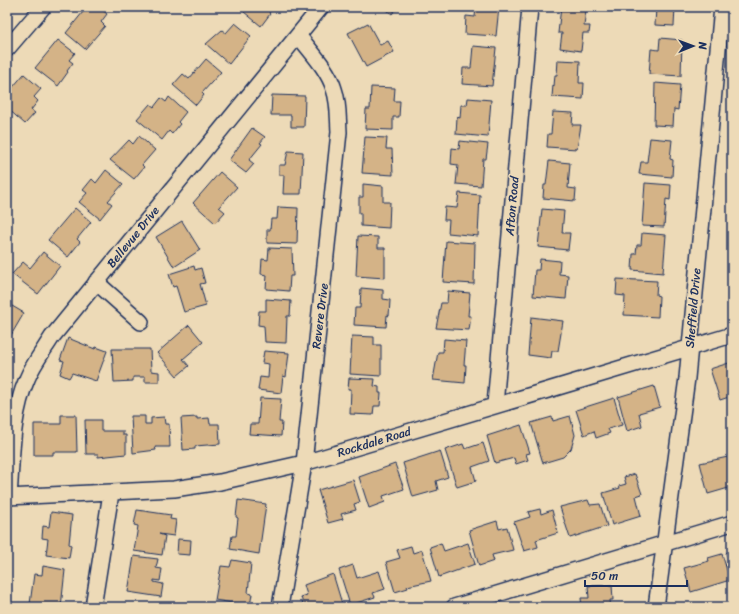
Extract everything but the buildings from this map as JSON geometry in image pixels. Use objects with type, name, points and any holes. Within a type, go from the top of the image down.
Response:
[{"type":"street","points":[[7,49],[43,7]]},
{"type":"street","name":"Bellevue Drive","points":[[8,497],[14,428],[19,402],[27,378],[52,337],[321,7]]},
{"type":"street","name":"Afton Road","points":[[495,405],[530,7]]},
{"type":"street","name":"Sheffield Drive","points":[[656,607],[690,348],[722,7]]},
{"type":"street","name":"Revere Drive","points":[[280,607],[304,463],[325,276],[339,132],[338,105],[334,88],[325,71],[298,35]]},
{"type":"street","points":[[96,282],[141,322]]},
{"type":"street","name":"Rockdale Road","points":[[8,497],[174,489],[220,482],[304,463],[732,335]]},
{"type":"street","points":[[93,607],[111,493]]},
{"type":"street","points":[[456,607],[732,523]]}]
